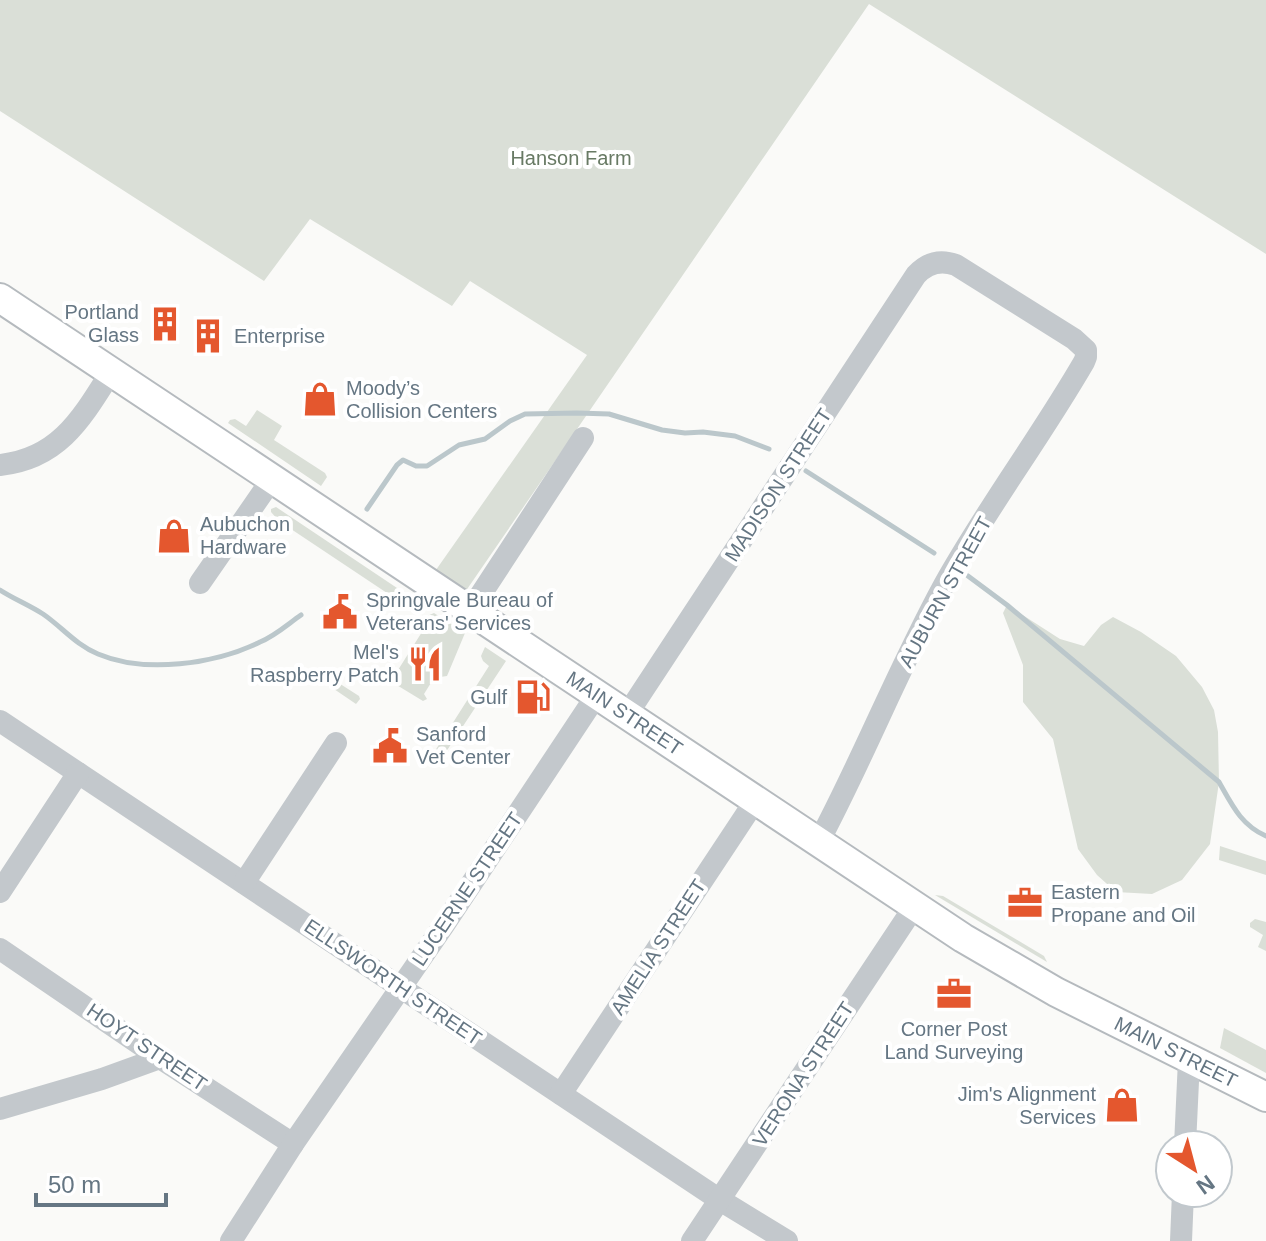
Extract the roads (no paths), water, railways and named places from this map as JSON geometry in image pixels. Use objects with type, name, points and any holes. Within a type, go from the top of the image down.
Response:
[{"type":"main road","name":"MAIN STREET","points":[[0,298],[914,907],[1056,992],[1266,1097]]},
{"type":"street","name":"MADISON STREET","points":[[626,716],[921,270],[936,262],[956,265],[1074,339],[1086,350]]},
{"type":"street","name":"AUBURN STREET","points":[[818,843],[848,788],[900,672],[945,583],[1081,368],[1086,350]]},
{"type":"street","points":[[0,465],[27,460],[57,443],[83,416],[111,372]]},
{"type":"street","points":[[470,611],[583,438]]},
{"type":"street","points":[[200,583],[272,479]]},
{"type":"street","name":"LUCERNE STREET","points":[[231,1241],[293,1144],[596,696]]},
{"type":"street","name":"ELLSWORTH STREET","points":[[0,721],[720,1200],[787,1241]]},
{"type":"street","points":[[244,883],[336,743]]},
{"type":"street","points":[[0,892],[78,773]]},
{"type":"street","name":"AMELIA STREET","points":[[561,1094],[755,801]]},
{"type":"street","name":"VERONA STREET","points":[[692,1241],[914,907]]},
{"type":"street","name":"HOYT STREET","points":[[0,949],[293,1144]]},
{"type":"street","points":[[0,1109],[160,1058]]},
{"type":"street","points":[[1186,1129],[1189,1060]]},
{"type":"street","points":[[1181,1241],[1182,1209]]},
{"type":"waterway","points":[[367,509],[403,460],[416,466],[427,466],[459,445],[485,439],[525,414],[609,414],[662,430],[735,436],[769,449]]},
{"type":"waterway","points":[[806,471],[934,553]]},
{"type":"waterway","points":[[968,576],[1219,782],[1244,820],[1266,836]]},
{"type":"waterway","points":[[0,590],[43,614],[90,650],[137,664],[180,664],[222,656],[266,639],[301,615]]},
{"type":"place","name":"Portland Glass","points":[[165,324]]},
{"type":"place","name":"Enterprise","points":[[208,336]]},
{"type":"place","name":"Moody’s Collision Centers","points":[[320,399]]},
{"type":"place","name":"Aubuchon Hardware","points":[[174,536]]},
{"type":"place","name":"Springvale Bureau of Veterans' Services","points":[[340,612]]},
{"type":"place","name":"Mel's Raspberry Patch","points":[[425,664]]},
{"type":"place","name":"Gulf","points":[[533,697]]},
{"type":"place","name":"Sanford Vet Center","points":[[390,746]]},
{"type":"place","name":"Eastern Propane and Oil","points":[[1025,903]]},
{"type":"place","name":"Corner Post Land Surveying","points":[[954,994]]},
{"type":"place","name":"Jim's Alignment Services","points":[[1122,1105]]},
{"type":"park label","name":"Hanson Farm","points":[[571,158]]}]
